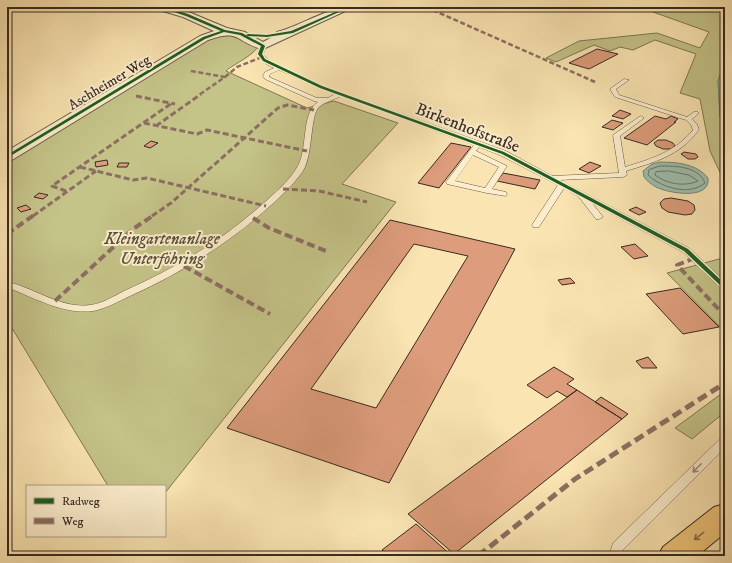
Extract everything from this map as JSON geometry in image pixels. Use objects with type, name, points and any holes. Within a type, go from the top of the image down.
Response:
[{"type":"highway","points":[[674,556],[725,516]]},
{"type":"street","points":[[160,7],[187,15],[224,31],[267,36],[292,32]]},
{"type":"street","points":[[241,34],[263,46],[349,7]]},
{"type":"street","name":"Aschheimer Weg","points":[[7,157],[204,38],[224,31]]},
{"type":"lane","name":"Birkenhofstraße","points":[[263,46],[260,54],[264,60],[278,68],[340,94],[504,153],[686,250],[725,287]]},
{"type":"lane","points":[[278,68],[267,73],[267,78],[316,100],[324,101]]},
{"type":"lane","points":[[622,170],[671,155],[690,140],[696,130],[694,124],[688,119],[618,96],[613,89],[626,80]]},
{"type":"lane","points":[[12,286],[67,306],[82,309],[93,308],[190,263],[240,229],[290,182],[301,168],[306,157],[315,107],[340,94]]},
{"type":"lane","points":[[688,119],[696,113]]},
{"type":"lane","points":[[551,178],[623,175],[616,135],[641,118]]},
{"type":"lane","points":[[478,144],[450,182],[503,194]]},
{"type":"lane","points":[[472,152],[503,166],[487,191]]},
{"type":"lane","points":[[536,225],[563,184]]},
{"type":"lane","points":[[580,194],[599,217]]},
{"type":"lane","points":[[615,556],[618,547],[725,440]]},
{"type":"green space","points":[[639,7],[725,7],[725,61],[718,81],[720,116],[725,141],[725,183],[710,151],[700,99],[680,93],[696,54],[655,40],[633,50],[620,47],[610,51],[594,45],[556,62],[546,58],[579,41],[657,33],[700,48],[709,32]]},
{"type":"green space","name":"Kleingartenanlage Unterföhring","points":[[228,35],[245,38],[258,44],[257,48],[250,55],[226,71],[307,108],[334,101],[398,123],[342,184],[396,202],[166,492],[166,485],[107,485],[7,320],[7,160],[210,37]]},
{"type":"green space","points":[[719,259],[725,259],[725,332],[667,273]]},
{"type":"green space","points":[[725,391],[725,412],[692,439],[675,428]]},
{"type":"water","points":[[725,61],[725,141],[720,116],[718,81]]},
{"type":"water","points":[[660,162],[680,163],[692,167],[703,173],[708,178],[707,185],[703,190],[696,193],[678,193],[656,187],[644,177],[643,171],[652,164]]},
{"type":"building","points":[[597,49],[618,54],[589,69],[569,63]]},
{"type":"building","points":[[620,110],[631,114],[623,119],[612,116]]},
{"type":"building","points":[[655,116],[666,119],[671,116],[678,119],[647,145],[624,138]]},
{"type":"building","points":[[612,120],[623,123],[613,130],[602,127]]},
{"type":"building","points":[[658,140],[666,140],[673,143],[675,146],[671,149],[663,149],[656,146],[654,143]]},
{"type":"building","points":[[151,141],[158,143],[150,148],[144,146]]},
{"type":"building","points":[[451,143],[471,147],[439,188],[418,183]]},
{"type":"building","points":[[684,152],[696,154],[698,157],[695,159],[688,159],[681,154]]},
{"type":"building","points":[[107,160],[108,165],[96,167],[95,162]]},
{"type":"building","points":[[590,162],[601,166],[589,173],[579,169]]},
{"type":"building","points":[[119,163],[129,163],[127,167],[117,167]]},
{"type":"building","points":[[503,173],[540,180],[535,189],[497,181]]},
{"type":"building","points":[[39,193],[48,195],[43,199],[34,197]]},
{"type":"building","points":[[671,198],[688,201],[694,205],[695,210],[692,214],[685,215],[668,212],[662,208],[660,203],[664,199]]},
{"type":"building","points":[[26,205],[31,209],[21,212],[17,208]]},
{"type":"building","points":[[636,207],[646,212],[639,215],[629,210]]},
{"type":"building","points":[[390,220],[515,249],[389,483],[227,428]],"holes":[[[414,244],[468,256],[376,408],[311,389]]]},
{"type":"building","points":[[635,244],[648,256],[634,259],[621,247]]},
{"type":"building","points":[[570,278],[575,283],[562,285],[558,280]]},
{"type":"building","points":[[680,288],[719,327],[683,334],[646,294]]},
{"type":"building","points":[[648,357],[657,368],[642,368],[636,361]]},
{"type":"building","points":[[554,367],[574,379],[567,384],[577,390],[567,397],[557,391],[547,398],[527,385]]},
{"type":"building","points":[[577,390],[622,419],[454,554],[408,514]]},
{"type":"building","points":[[601,397],[628,414],[622,419],[595,402]]},
{"type":"building","points":[[416,524],[452,556],[389,556],[382,550]]},
{"type":"marked path","points":[[426,7],[595,82]]},
{"type":"marked path","points":[[225,77],[237,67],[262,57]]},
{"type":"marked path","points":[[156,126],[225,77],[191,71]]},
{"type":"marked path","points":[[136,96],[175,104]]},
{"type":"marked path","points":[[66,191],[52,186],[172,103]]},
{"type":"marked path","points":[[55,301],[133,229],[171,203],[278,108],[287,105],[314,110]]},
{"type":"marked path","points":[[144,123],[197,134],[207,130],[307,151]]},
{"type":"marked path","points":[[80,167],[133,180],[147,178],[266,206]]},
{"type":"marked path","points":[[7,234],[96,171]]},
{"type":"marked path","points":[[283,189],[319,191],[367,202]]},
{"type":"marked path","points":[[253,218],[269,228],[326,251]]},
{"type":"marked path","points":[[695,258],[677,265],[725,316]]},
{"type":"marked path","points":[[184,266],[270,314]]},
{"type":"marked path","points":[[7,286],[12,286]]},
{"type":"marked path","points":[[478,556],[575,479],[725,383]]},
{"type":"cycle path","points":[[160,7],[187,15],[224,31],[241,34],[263,46],[260,54],[264,60],[321,87],[503,153],[686,250],[725,287]]},
{"type":"cycle path","points":[[248,35],[267,36],[292,32],[349,7]]},
{"type":"cycle path","points":[[7,157],[204,38],[224,31]]}]
